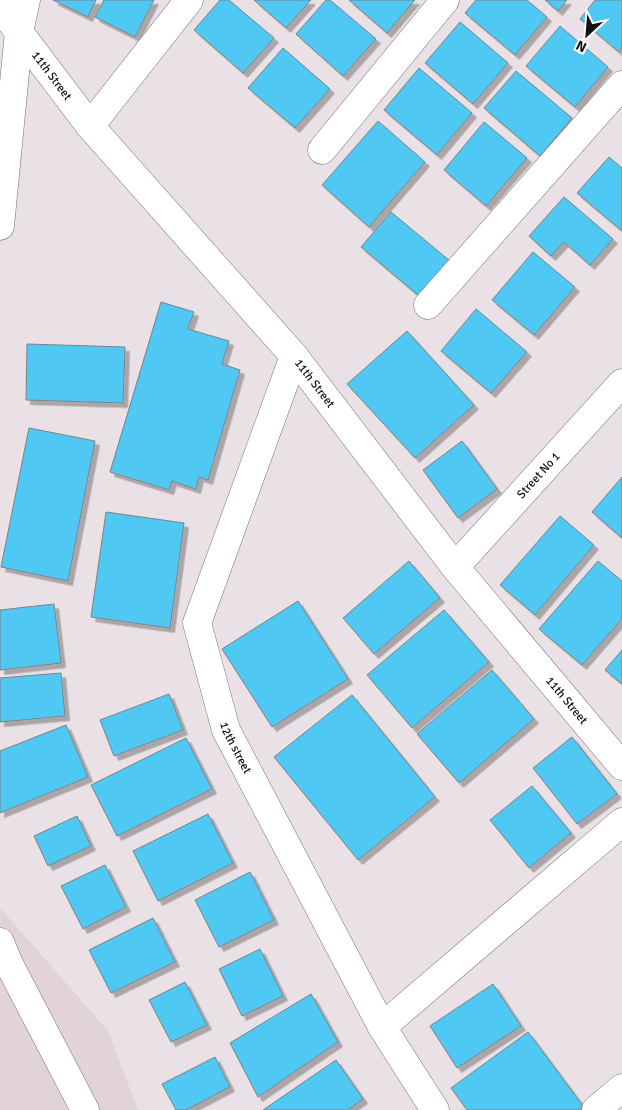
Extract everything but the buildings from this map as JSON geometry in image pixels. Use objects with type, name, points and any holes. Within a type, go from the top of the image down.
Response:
[{"type":"street","points":[[0,226],[19,32],[26,0]]},
{"type":"street","points":[[90,126],[189,0]]},
{"type":"street","points":[[322,150],[445,0]]},
{"type":"street","name":"11th Street","points":[[0,7],[90,126],[294,356],[455,567],[622,766]]},
{"type":"street","points":[[428,305],[622,85]]},
{"type":"street","name":"12th street","points":[[294,356],[197,623],[226,730],[382,1027],[435,1110]]},
{"type":"street","name":"Street No 1","points":[[455,567],[622,383]]},
{"type":"street","points":[[382,1027],[622,822]]},
{"type":"street","points":[[0,942],[9,964],[85,1110]]},
{"type":"street","points":[[596,1110],[622,1088]]},
{"type":"shaded area","points":[[0,908],[108,1031],[138,1110],[0,1110]]}]
